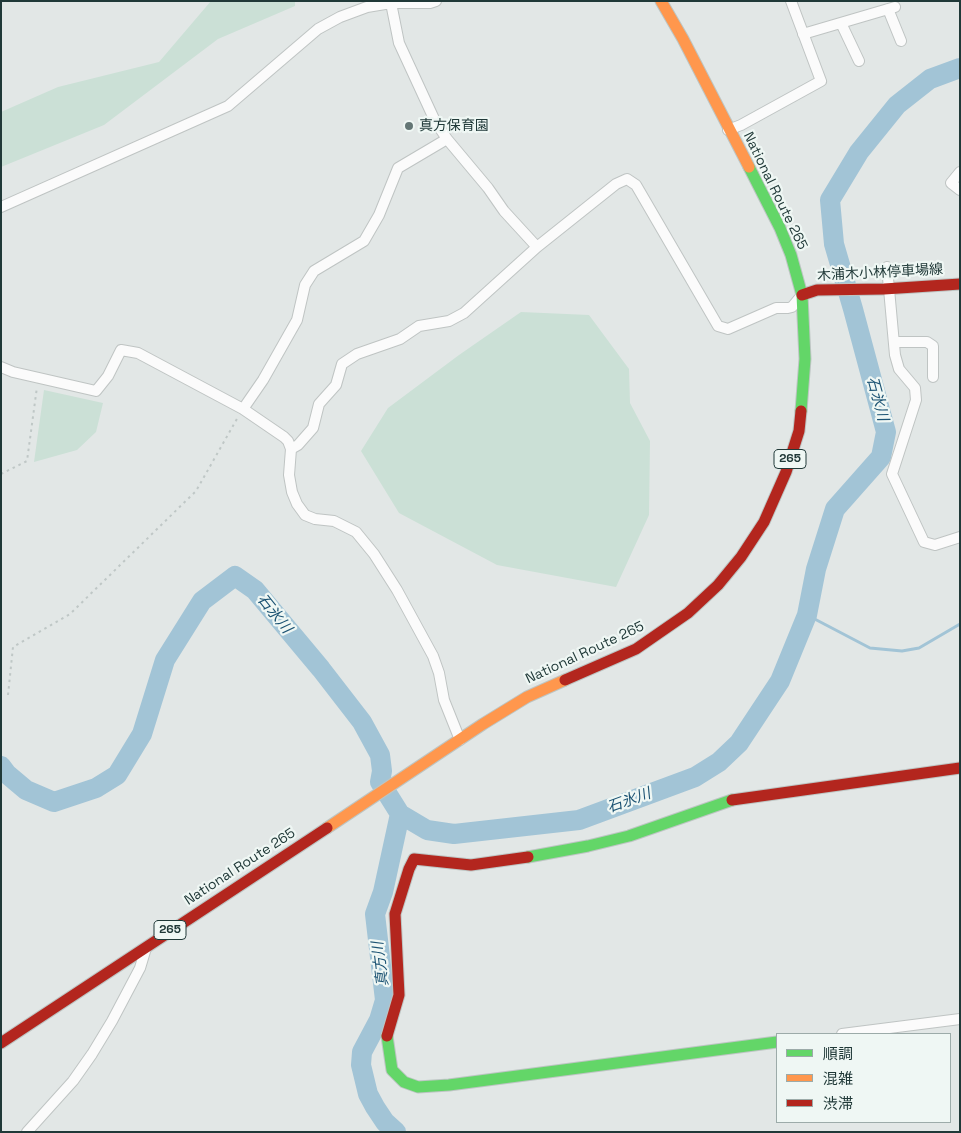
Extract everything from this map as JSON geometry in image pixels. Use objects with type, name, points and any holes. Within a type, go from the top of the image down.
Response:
[{"type":"main road","name":"National Route 265","points":[[1,1043],[483,724],[527,697],[636,648],[664,631],[688,613],[718,585],[741,557],[764,522],[786,472],[799,430],[805,358],[802,295],[791,255],[780,228],[661,1]]},
{"type":"main road","name":"木浦木小林停車場線","points":[[802,295],[818,290],[887,289],[960,284]]},
{"type":"main road","points":[[776,1042],[448,1085],[418,1087],[404,1082],[392,1070],[387,1036],[399,995],[395,914],[409,869],[414,860],[471,865],[512,860],[588,846],[629,836],[736,798],[960,768]]},
{"type":"street","points":[[1,207],[228,106],[318,29],[340,17],[367,7],[391,4],[430,4],[436,1]]},
{"type":"street","points":[[728,130],[741,125],[821,81],[791,1]]},
{"type":"street","points":[[391,4],[399,43],[435,122],[488,188],[504,212],[537,247]]},
{"type":"street","points":[[803,34],[892,8],[901,41]]},
{"type":"street","points":[[842,23],[859,61]]},
{"type":"street","points":[[243,409],[263,380],[297,320],[306,285],[314,271],[364,241],[379,215],[398,168],[447,139]]},
{"type":"street","points":[[960,172],[951,183],[960,190]]},
{"type":"street","points":[[291,449],[298,445],[312,428],[319,404],[336,385],[342,364],[357,354],[400,339],[419,326],[449,321],[464,313],[537,247],[616,184],[627,180],[636,185],[718,326],[728,329],[776,308],[792,307],[802,295]]},
{"type":"street","points":[[887,267],[887,289],[899,369],[915,388],[916,400],[892,474],[924,542],[935,545],[960,537]]},
{"type":"street","points":[[894,342],[927,342],[933,346],[933,378]]},
{"type":"street","points":[[1,367],[13,372],[96,391],[108,376],[121,350],[138,353],[243,409],[284,437],[291,449],[289,475],[292,492],[297,504],[305,515],[315,519],[334,521],[356,532],[374,554],[433,656],[439,673],[444,700],[460,740]]},
{"type":"street","points":[[27,1132],[73,1081],[92,1054],[140,968],[146,946]]},
{"type":"street","points":[[850,1033],[960,1019]]},
{"type":"path","points":[[1,474],[27,461],[39,378]]},
{"type":"path","points":[[8,695],[13,647],[70,614],[196,491],[243,409]]},
{"type":"green space","points":[[211,1],[295,1],[295,6],[218,39],[104,125],[1,167],[1,112],[58,87],[159,62]]},
{"type":"green space","points":[[521,312],[589,315],[629,369],[630,403],[650,441],[649,515],[616,587],[497,565],[399,513],[361,451],[388,408]]},
{"type":"green space","points":[[44,390],[103,403],[96,432],[77,450],[34,462]]},
{"type":"waterway","name":"石氷川","points":[[1,766],[7,774],[26,790],[54,802],[96,788],[117,775],[142,734],[165,660],[202,601],[235,576],[255,590],[321,669],[362,722],[380,755],[382,771],[380,782],[400,814],[427,830],[454,834],[579,820],[695,777],[719,762],[739,743],[780,681],[807,615],[816,569],[835,509],[881,457],[886,432],[834,244],[830,200],[859,152],[897,105],[930,79],[960,68]]},
{"type":"waterway","points":[[807,615],[870,648],[902,651],[919,648],[960,624]]},
{"type":"waterway","name":"真方川","points":[[396,1132],[385,1122],[368,1094],[361,1065],[362,1052],[379,1020],[385,1000],[375,914],[383,892],[400,814]]},
{"type":"traffic: fast","points":[[749,167],[780,228],[791,255],[802,295],[805,359],[801,411]]},
{"type":"traffic: fast","points":[[528,857],[629,836],[732,800]]},
{"type":"traffic: fast","points":[[387,1036],[392,1070],[404,1082],[418,1087],[449,1085],[776,1042]]},
{"type":"traffic: slow","points":[[661,1],[683,39],[749,167]]},
{"type":"traffic: slow","points":[[327,828],[483,724],[527,697],[565,680]]},
{"type":"traffic: jam","points":[[802,295],[817,290],[884,289],[960,284]]},
{"type":"traffic: jam","points":[[565,680],[636,649],[688,613],[718,585],[741,557],[764,522],[786,472],[799,431],[801,411]]},
{"type":"traffic: jam","points":[[732,800],[960,768]]},
{"type":"traffic: jam","points":[[1,1043],[327,828]]},
{"type":"traffic: jam","points":[[387,1036],[399,995],[395,914],[414,859],[471,865],[528,857]]},
{"type":"place","name":"真方保育園","points":[[409,126]]}]
